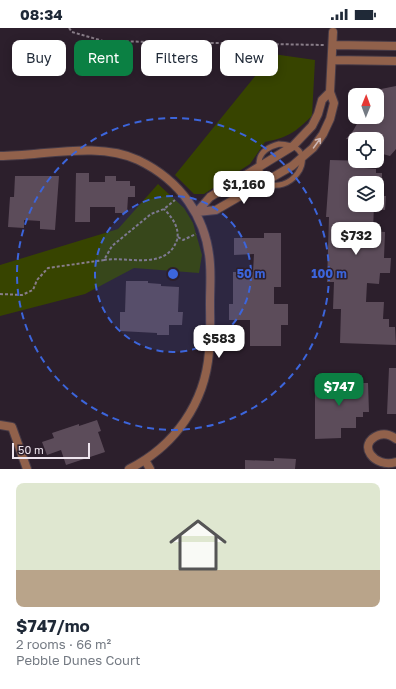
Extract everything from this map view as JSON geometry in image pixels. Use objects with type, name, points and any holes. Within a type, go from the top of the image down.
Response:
[{"type":"street","points":[[197,212],[216,210],[302,159],[313,148],[323,134],[330,119],[334,103],[330,92],[333,32]]},
{"type":"street","points":[[333,45],[396,46]]},
{"type":"street","points":[[332,60],[396,61]]},
{"type":"street","points":[[197,212],[210,197],[293,146],[312,126],[318,114],[322,100],[330,92]]},
{"type":"street","points":[[0,156],[85,151],[111,152],[123,155],[137,159],[169,179],[188,198],[197,212],[204,230],[210,264],[210,352],[205,379],[195,405],[182,426],[164,445],[145,460],[129,469]]},
{"type":"street","points":[[0,425],[12,427],[27,469]]},
{"type":"street","points":[[396,439],[387,434],[376,436],[372,440],[368,449],[370,460],[379,466],[390,466],[396,462]]},
{"type":"street","points":[[145,460],[150,469]]},
{"type":"lane","points":[[279,144],[293,146],[302,159],[301,169],[291,180],[281,185],[270,186],[264,182],[259,168],[259,159],[264,150],[279,144]]},
{"type":"path","points":[[69,28],[72,32],[102,41],[333,45]]},
{"type":"path","points":[[104,260],[112,246],[151,214],[164,210],[175,200]]},
{"type":"path","points":[[0,294],[22,295],[33,290],[37,280],[48,268],[104,260],[153,260],[167,254],[174,247],[178,237],[175,223],[164,210]]},
{"type":"path","points":[[178,237],[183,240],[192,238],[204,230]]},
{"type":"green space","points":[[278,55],[315,60],[312,116],[300,127],[291,134],[265,142],[250,164],[204,194],[194,194],[175,175],[255,76],[278,76]]},
{"type":"green space","points":[[158,184],[184,208],[193,223],[202,255],[199,273],[134,268],[85,294],[0,316],[0,265],[118,229]]},
{"type":"building","points":[[396,86],[396,149],[390,156],[384,154],[384,132],[352,132],[357,124],[384,124],[384,88]]},
{"type":"building","points":[[330,160],[348,161],[348,168],[376,169],[376,173],[382,173],[382,176],[348,176],[348,212],[374,212],[373,231],[385,232],[384,258],[391,258],[390,273],[380,273],[379,284],[367,283],[366,302],[384,302],[383,319],[389,319],[389,327],[395,327],[396,345],[340,343],[341,309],[333,309],[334,282],[327,282],[329,217],[326,217]]},
{"type":"building","points":[[76,173],[89,173],[89,182],[105,182],[105,176],[116,176],[116,181],[130,181],[130,186],[135,186],[135,197],[128,197],[127,213],[115,213],[115,207],[90,207],[90,222],[75,222]]},
{"type":"building","points":[[15,176],[59,176],[55,230],[40,229],[40,221],[24,220],[24,228],[8,227],[10,197],[14,197]]},
{"type":"building","points":[[384,196],[386,196],[385,210]]},
{"type":"building","points":[[264,233],[281,233],[281,287],[274,287],[274,304],[288,304],[288,325],[281,325],[281,346],[250,346],[250,320],[229,320],[229,304],[233,304],[233,272],[253,272],[254,254],[234,255],[234,238],[264,238]]},
{"type":"building","points":[[126,281],[148,281],[148,283],[161,284],[161,286],[179,287],[178,312],[183,312],[182,325],[169,325],[169,335],[120,331],[120,312],[125,312]]},
{"type":"building","points":[[389,368],[396,368],[396,414],[387,414]]},
{"type":"building","points":[[331,379],[351,379],[352,383],[368,383],[369,412],[363,412],[363,417],[356,417],[356,428],[341,428],[341,438],[315,439],[315,383],[331,382]]},
{"type":"building","points":[[97,420],[101,431],[98,432],[105,452],[66,465],[61,450],[47,455],[42,442],[54,438],[52,433]]},
{"type":"building","points":[[274,458],[296,459],[295,469],[245,469],[245,460],[274,461]]}]
